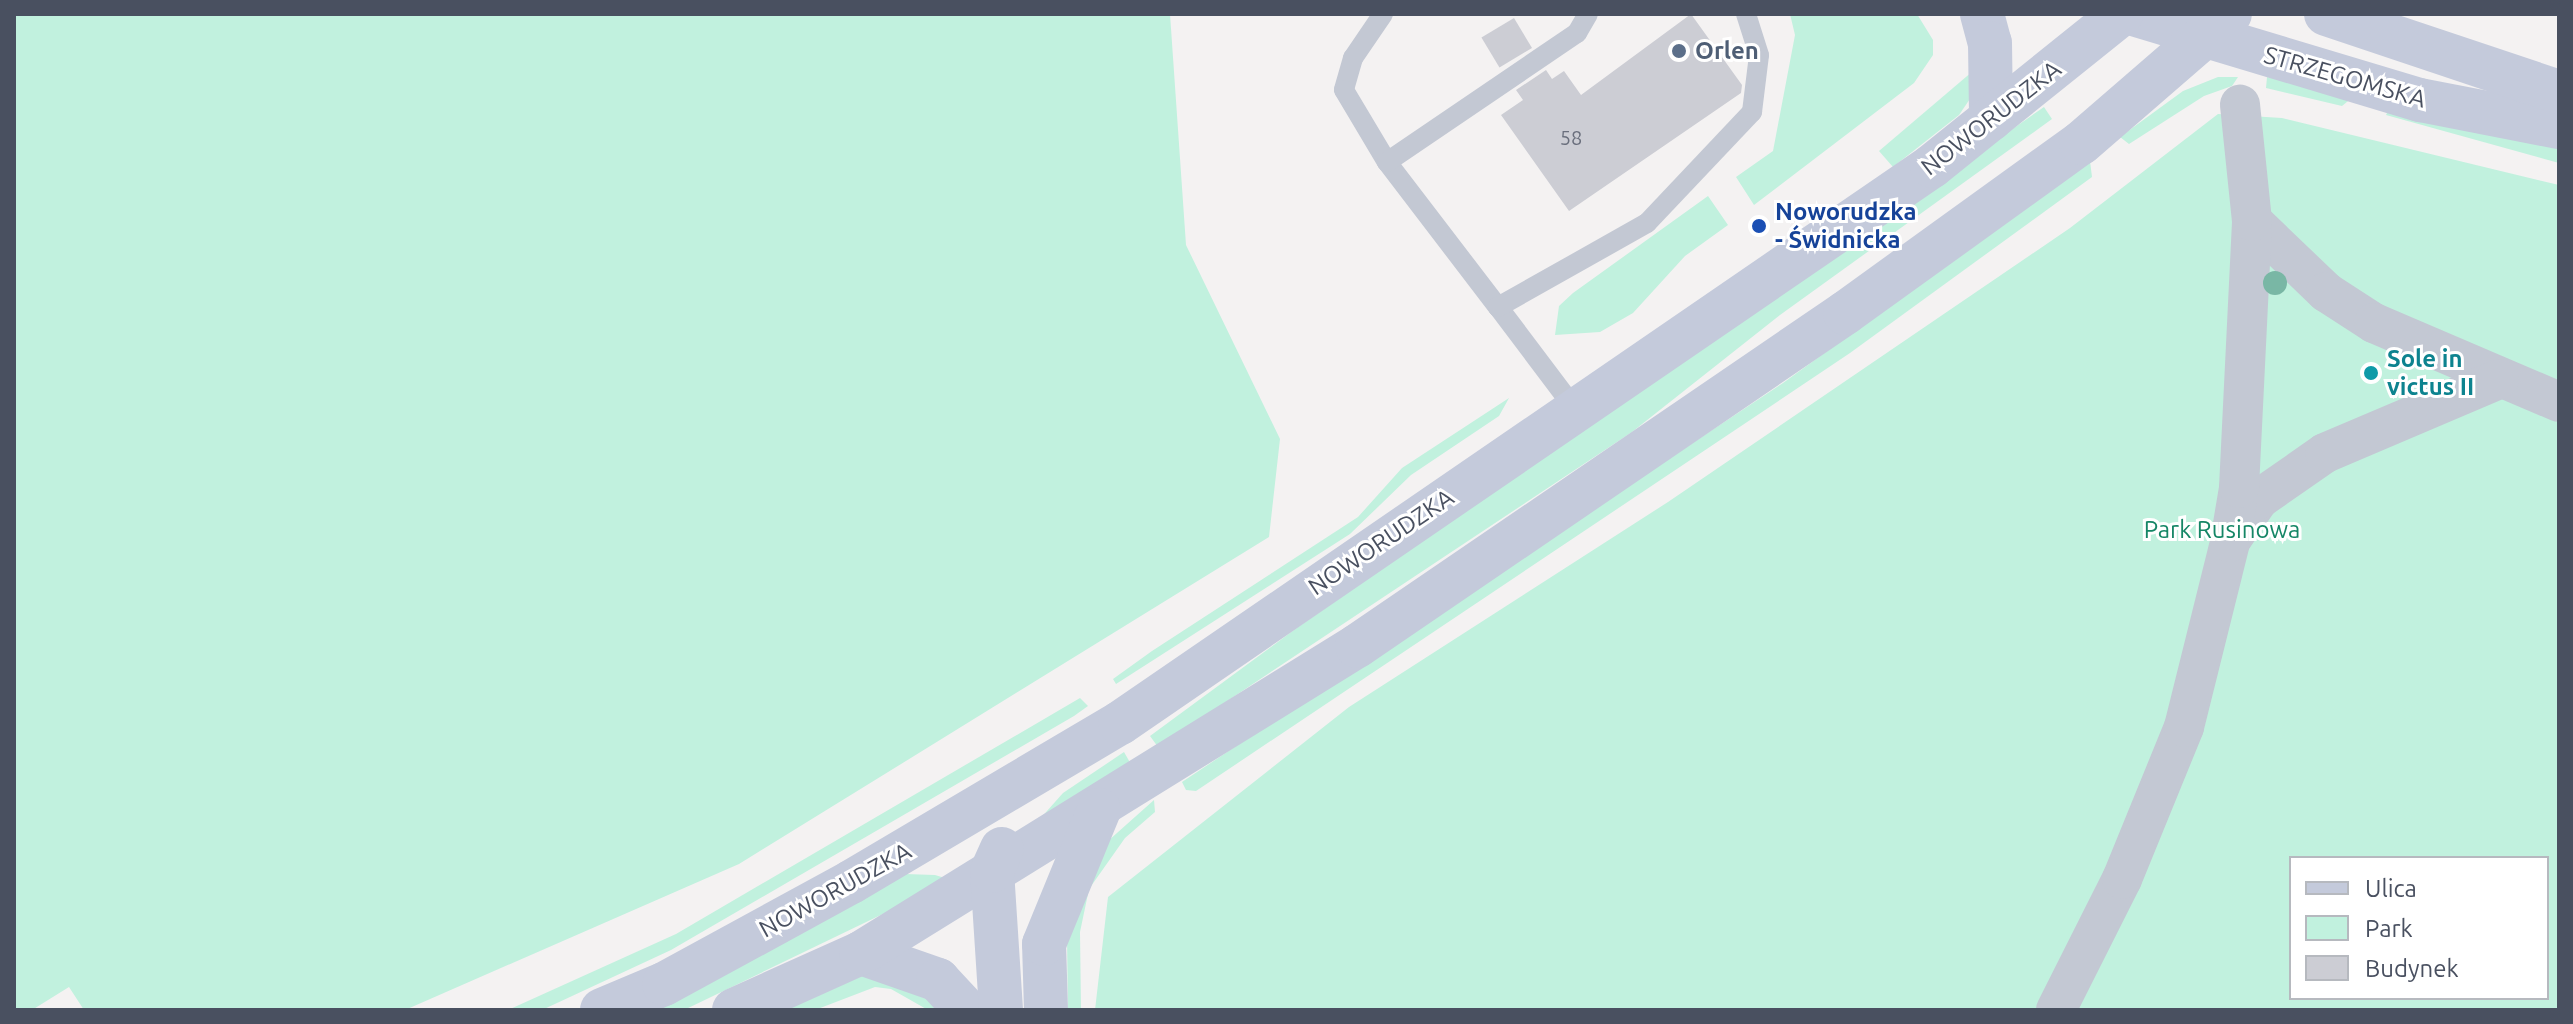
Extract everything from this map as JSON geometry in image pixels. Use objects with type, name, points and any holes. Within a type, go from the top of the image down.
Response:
[{"type":"main road","points":[[1982,14],[1990,43],[1991,119]]},
{"type":"main road","name":"NOWORUDZKA","points":[[602,1010],[664,984],[1037,774],[1575,409],[1991,119],[2121,14]]},
{"type":"main road","name":"STRZEGOMSKA","points":[[2133,14],[2219,25],[2420,100],[2559,127]]},
{"type":"main road","points":[[2344,17],[2559,92]]},
{"type":"main road","points":[[734,1010],[861,953],[992,871],[1099,810],[1357,646],[1845,313],[2081,143],[2219,25]]},
{"type":"main road","points":[[1001,1010],[992,871],[1037,774]]},
{"type":"main road","points":[[1046,1010],[1044,944],[1099,810]]},
{"type":"main road","points":[[915,845],[992,871],[1044,944]]},
{"type":"main road","points":[[861,953],[938,980],[966,1010]]},
{"type":"street","points":[[2056,1010],[2122,879],[2184,727],[2230,542],[2239,488],[2252,221],[2240,105]]},
{"type":"street","points":[[2252,221],[2326,292],[2374,323],[2499,379],[2559,402]]},
{"type":"street","points":[[2230,542],[2259,499],[2325,453],[2499,379]]},
{"type":"lane","points":[[1383,14],[1353,58],[1344,90],[1387,162],[1575,409]]},
{"type":"lane","points":[[1387,162],[1577,33],[1588,14]]},
{"type":"lane","points":[[1498,307],[1647,223],[1752,112],[1759,55],[1746,14]]},
{"type":"green space","points":[[14,14],[1170,14],[1186,245],[1280,439],[1269,537],[739,864],[405,1010],[84,1010],[69,987],[32,1010],[14,1010]]},
{"type":"green space","points":[[1790,14],[1917,14],[1933,40],[1933,55],[1914,83],[1754,205],[1736,177],[1773,151],[1795,35]]},
{"type":"green space","points":[[1973,71],[1976,90],[1959,115],[1893,167],[1879,151]]},
{"type":"green space","points":[[2218,77],[2238,77],[2232,86],[2204,96],[2129,144],[2120,137],[2183,91]]},
{"type":"green space","points":[[2267,77],[2353,97],[2342,106],[2266,88]]},
{"type":"green space","points":[[2044,107],[2052,119],[1780,315],[1632,432],[1158,747],[1150,736],[1294,630]]},
{"type":"green space","points":[[2390,107],[2559,146],[2559,163],[2386,115]]},
{"type":"green space","name":"Park Rusinowa","points":[[2218,114],[2282,118],[2559,185],[2559,1010],[1095,1010],[1108,897],[1349,707],[1668,502],[2070,228]]},
{"type":"green space","points":[[2090,161],[2092,177],[1850,353],[1196,791],[1186,790],[1182,782],[1783,383]]},
{"type":"green space","points":[[1708,196],[1728,225],[1685,256],[1633,313],[1600,332],[1555,335],[1559,306],[1573,293]]},
{"type":"green space","points":[[1509,398],[1499,416],[1411,475],[1350,534],[1116,684],[1113,679],[1152,651],[1358,517],[1402,468]]},
{"type":"green space","points":[[1080,698],[1088,706],[1074,716],[671,950],[542,1010],[508,1010],[676,934]]},
{"type":"green space","points":[[1124,752],[1132,766],[1039,820],[1063,793]]},
{"type":"green space","points":[[1154,800],[1155,812],[1125,838],[1089,889],[1080,932],[1081,1010],[1068,1010],[1067,939],[1108,841]]},
{"type":"green space","points":[[905,874],[935,875],[945,878],[945,884],[684,1010],[646,1010]]},
{"type":"green space","points":[[864,975],[881,975],[947,1010],[928,1010],[891,989],[875,987],[815,1010],[785,1010]]},
{"type":"building","points":[[1691,14],[1742,85],[1741,93],[1569,211],[1501,115],[1523,100],[1516,90],[1546,70],[1552,79],[1564,71],[1581,95]]},
{"type":"building","points":[[1514,18],[1532,48],[1499,68],[1481,38]]},
{"type":"place","name":"Orlen","points":[[1679,51]]},
{"type":"place","name":"Noworudzka - Świdnicka","points":[[1759,226]]},
{"type":"place","name":"Sole in victus II","points":[[2371,373]]}]
